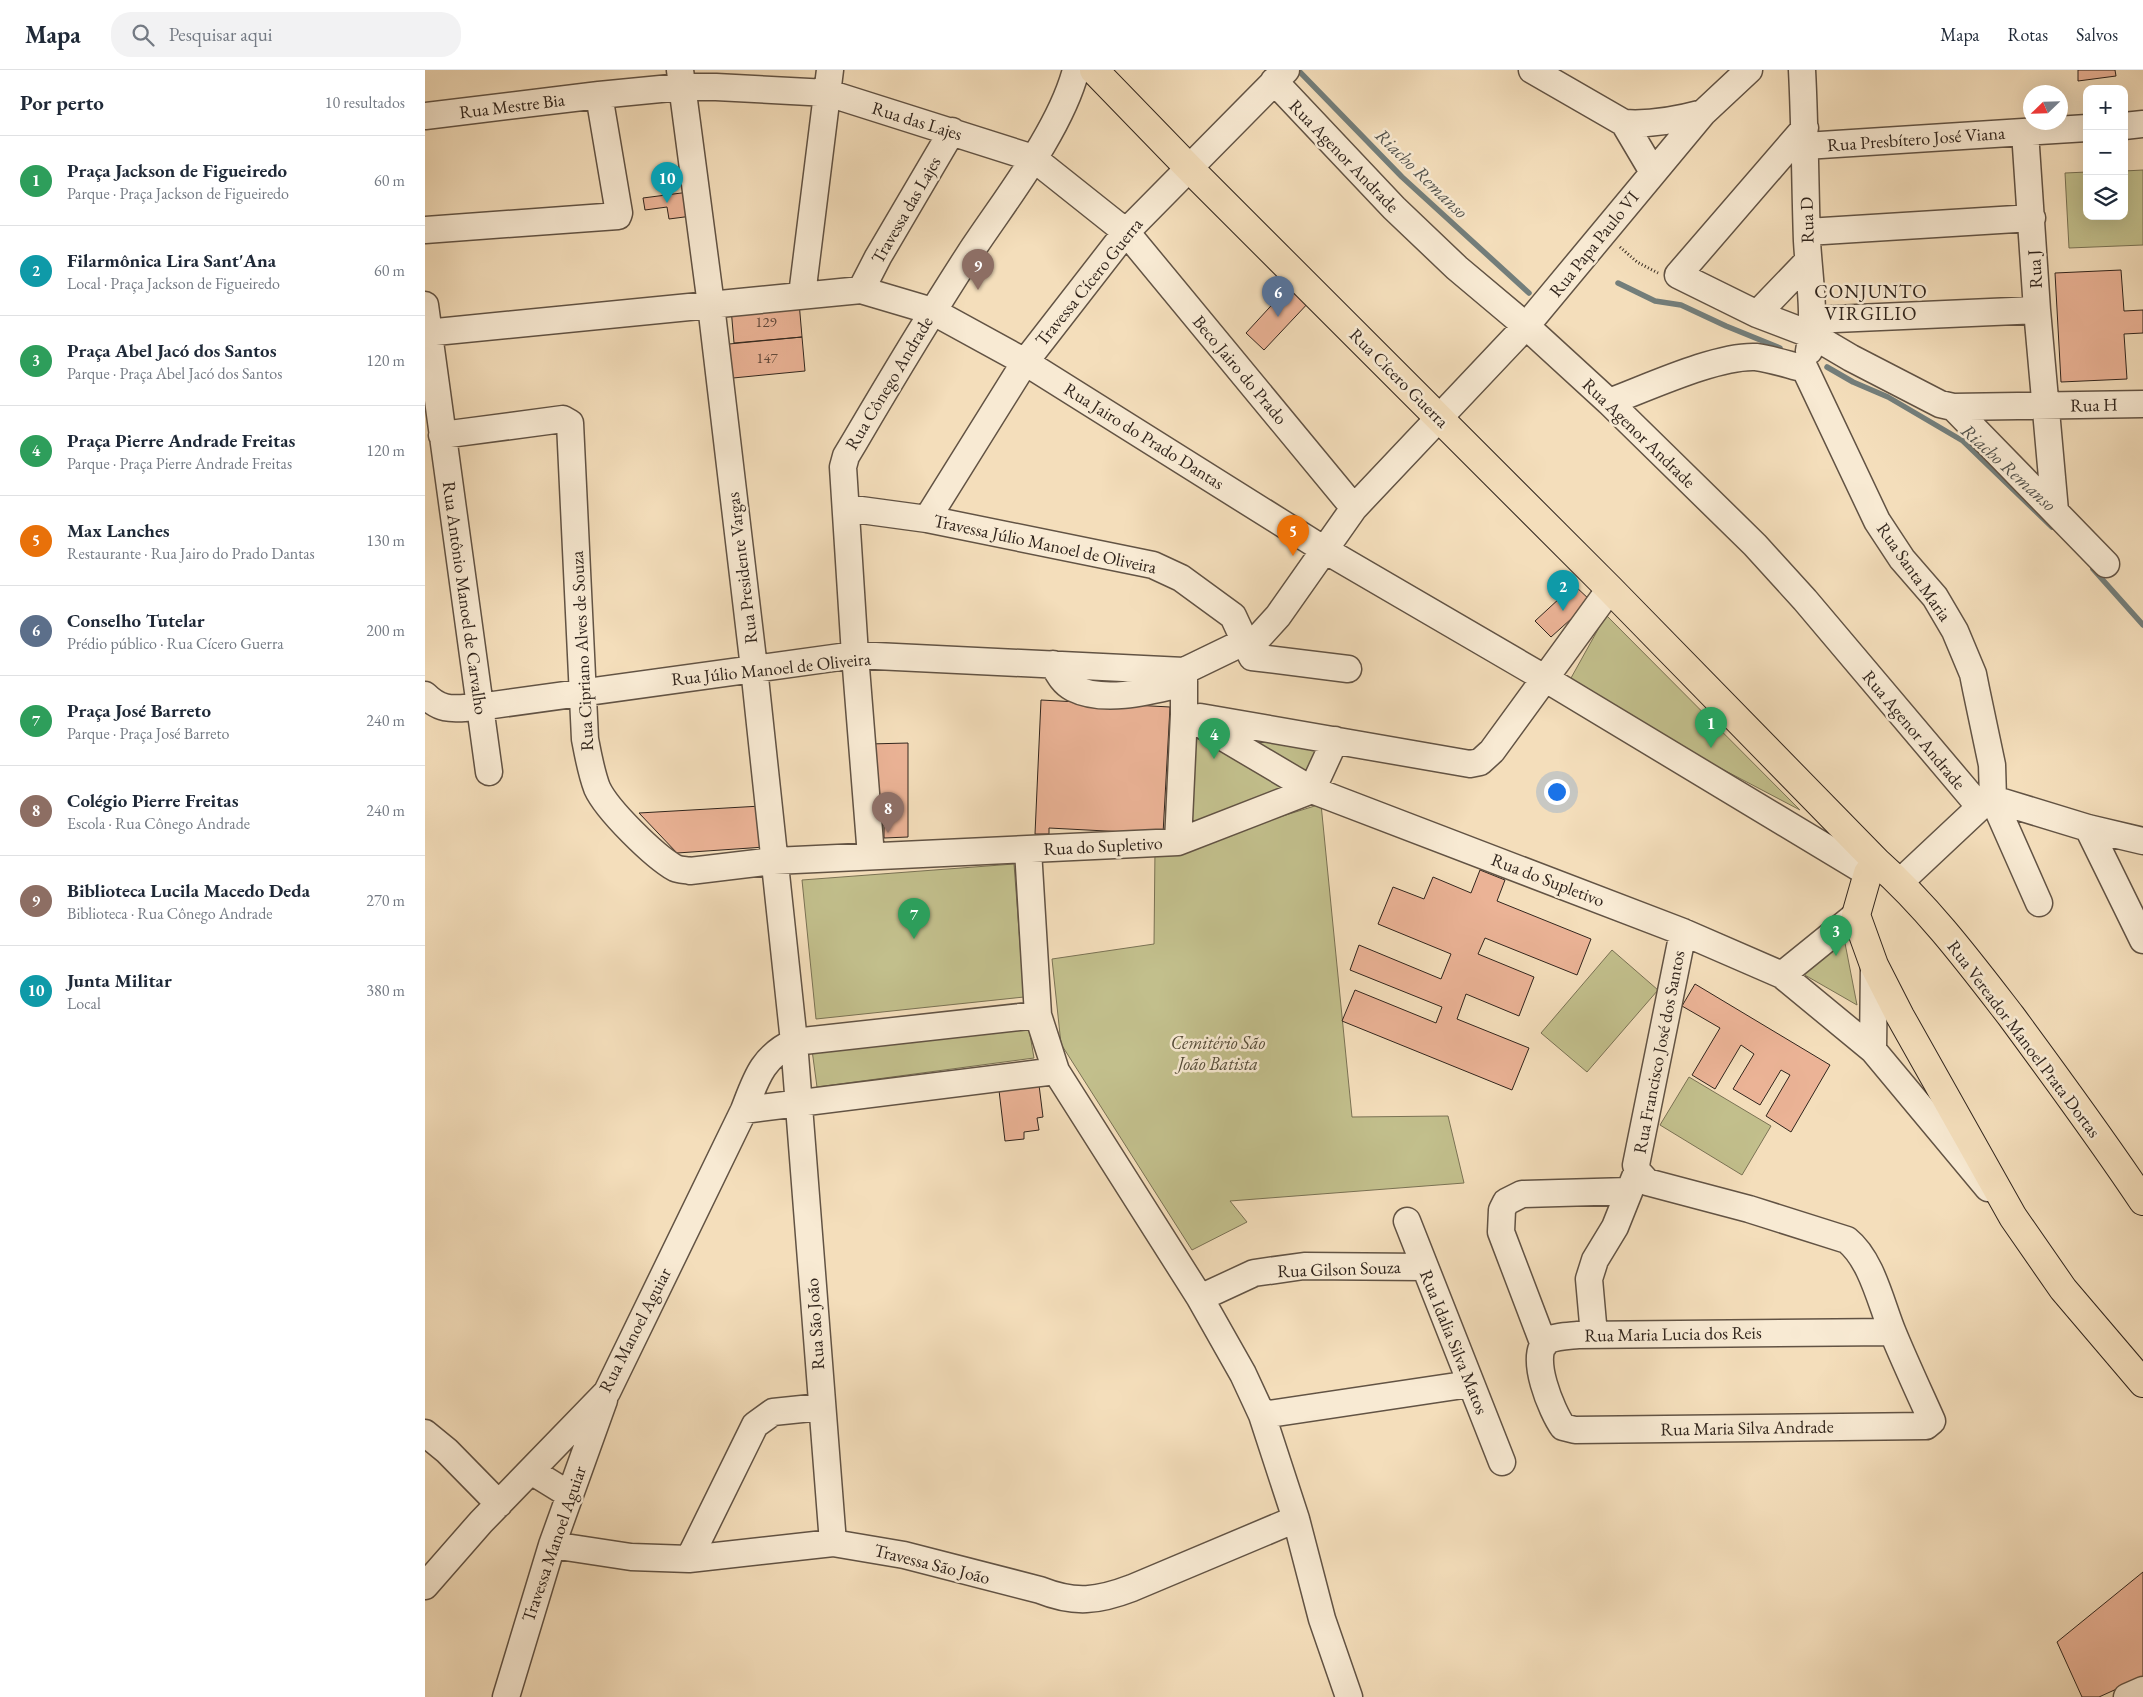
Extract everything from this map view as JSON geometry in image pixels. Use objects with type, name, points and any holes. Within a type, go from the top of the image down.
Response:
[{"type":"main road","name":"Rua Cícero Guerra","points":[[1094,70],[1189,168],[1610,589],[1873,867]]},
{"type":"main road","name":"Rua Vereador Manoel Prata Dortas","points":[[1873,867],[1900,882],[1976,971],[2051,1069],[2143,1201]]},
{"type":"main road","points":[[1873,867],[1856,915],[1874,964],[1900,1016],[2013,1217],[2063,1289],[2143,1383]]},
{"type":"street","name":"Rua Cônego Andrade","points":[[871,856],[855,655],[843,467],[846,456],[932,311],[1033,158],[1070,92],[1076,70]]},
{"type":"street","points":[[1532,70],[1624,123],[1647,124],[1703,112]]},
{"type":"street","name":"Rua Papa Paulo VI","points":[[1323,549],[1354,508],[1526,326],[1703,112],[1749,70]]},
{"type":"street","name":"Rua D","points":[[1802,70],[1812,328],[1805,369]]},
{"type":"street","name":"Travessa Cícero Guerra","points":[[927,519],[1025,362],[1126,232],[1281,75]]},
{"type":"street","name":"Rua Agenor Andrade","points":[[1281,75],[1394,208],[1457,268],[1526,326],[1609,402],[1755,545],[1986,803]]},
{"type":"street","name":"Rua das Lajes","points":[[681,79],[716,87],[829,82],[952,131],[1033,158],[1126,232]]},
{"type":"street","name":"Rua Mestre Bia","points":[[425,116],[599,95],[681,79]]},
{"type":"street","name":"Rua Presidente Vargas","points":[[681,79],[711,305],[794,1042]]},
{"type":"street","points":[[802,295],[829,82]]},
{"type":"street","points":[[425,230],[618,216],[599,95]]},
{"type":"street","points":[[1624,123],[1653,172]]},
{"type":"street","points":[[2128,126],[2143,124]]},
{"type":"street","name":"Rua Presbítero José Viana","points":[[1805,137],[2025,132],[2083,128]]},
{"type":"street","name":"Travessa das Lajes","points":[[861,290],[878,257],[952,131]]},
{"type":"street","name":"Rua J","points":[[2025,132],[2037,310],[2055,511]]},
{"type":"street","points":[[1805,137],[1678,275],[1757,314],[1812,328],[2037,310]]},
{"type":"street","points":[[1807,232],[2032,218]]},
{"type":"street","name":"Beco Jairo do Prado","points":[[1126,232],[1354,508]]},
{"type":"street","points":[[1757,314],[1808,260]]},
{"type":"street","name":"Rua Jairo do Prado Dantas","points":[[427,333],[861,290],[932,311],[1025,362],[1323,549],[1873,867]]},
{"type":"street","name":"Rua Antônio Manoel de Carvalho","points":[[425,305],[437,448],[489,772]]},
{"type":"street","points":[[1812,328],[1851,358],[1940,404],[1953,408],[2045,406]]},
{"type":"street","points":[[1609,402],[1695,370],[1740,358],[1768,359],[1805,369]]},
{"type":"street","name":"Rua Santa Maria","points":[[1805,369],[1877,521],[1902,559],[1935,597],[1955,631],[1973,674],[1992,765],[1986,803]]},
{"type":"street","name":"Rua H","points":[[2045,406],[2143,404]]},
{"type":"street","points":[[1953,408],[2106,564]]},
{"type":"street","name":"Rua Cipriano Alves de Souza","points":[[437,448],[563,419],[568,420],[570,423],[585,739],[589,762],[597,788],[608,807],[665,861],[677,869],[690,871],[775,861],[871,856]]},
{"type":"street","name":"Travessa Júlio Manoel de Oliveira","points":[[845,508],[927,519],[1153,565],[1168,571],[1233,616],[1252,657],[1348,669]]},
{"type":"street","points":[[1178,842],[1184,677],[1246,641],[1258,638],[1278,616],[1323,549]]},
{"type":"street","points":[[1184,714],[1470,764],[1480,762],[1492,751],[1610,589]]},
{"type":"street","name":"Rua Júlio Manoel de Oliveira","points":[[425,695],[435,705],[443,708],[479,707],[855,655],[1053,664],[1184,677]]},
{"type":"street","name":"Rua do Supletivo","points":[[1184,714],[1313,790],[1683,932],[1782,975],[1873,1050],[2013,1217]]},
{"type":"street","points":[[1313,790],[1335,740]]},
{"type":"street","name":"Rua do Supletivo","points":[[871,856],[1178,842],[1313,790]]},
{"type":"street","points":[[1986,803],[2143,841]]},
{"type":"street","points":[[1900,882],[1986,803]]},
{"type":"street","points":[[1986,803],[2039,903]]},
{"type":"street","points":[[2088,828],[2143,940]]},
{"type":"street","points":[[1028,850],[1038,1015],[1056,1071],[1200,1298],[1243,1374],[1262,1415],[1282,1471],[1322,1619],[1349,1697]]},
{"type":"street","points":[[1782,975],[1856,915]]},
{"type":"street","name":"Rua Francisco José dos Santos","points":[[1594,1335],[1589,1279],[1595,1260],[1615,1227],[1633,1181],[1683,932]]},
{"type":"street","points":[[1873,1050],[1874,964]]},
{"type":"street","points":[[794,1042],[1038,1015]]},
{"type":"street","name":"Rua São João","points":[[794,1042],[833,1542]]},
{"type":"street","name":"Rua Manoel Aguiar","points":[[425,1586],[499,1504],[607,1392],[744,1110],[758,1075],[769,1058],[781,1048],[794,1042]]},
{"type":"street","points":[[744,1110],[1056,1071]]},
{"type":"street","points":[[1544,1345],[1501,1232],[1500,1218],[1502,1210],[1507,1202],[1522,1194],[1633,1181],[1647,1182],[1749,1208],[1847,1240],[1860,1253],[1892,1332]]},
{"type":"street","name":"Rua Idalia Silva Matos","points":[[1407,1221],[1502,1462]]},
{"type":"street","name":"Rua Gilson Souza","points":[[1200,1298],[1254,1273],[1296,1267],[1424,1267]]},
{"type":"street","name":"Rua Maria Lucia dos Reis","points":[[1544,1345],[1553,1338],[1594,1335],[1892,1332]]},
{"type":"street","name":"Rua Maria Silva Andrade","points":[[1544,1345],[1540,1352],[1543,1381],[1553,1410],[1563,1427],[1575,1430],[1926,1426],[1932,1421],[1892,1332]]},
{"type":"street","points":[[1262,1415],[1470,1384]]},
{"type":"street","name":"Travessa Manoel Aguiar","points":[[506,1697],[552,1545],[607,1392]]},
{"type":"street","points":[[689,1559],[755,1425],[773,1412],[821,1406]]},
{"type":"street","points":[[425,1433],[447,1451],[499,1504]]},
{"type":"street","points":[[531,1471],[570,1495]]},
{"type":"street","name":"Travessa São João","points":[[552,1545],[631,1556],[689,1559],[833,1542],[904,1555],[1040,1590],[1059,1598],[1091,1600],[1132,1588],[1296,1519]]},
{"type":"street","points":[[2127,1697],[2143,1690]]},
{"type":"path","points":[[1603,233],[1644,266],[1658,273],[1678,275]]},
{"type":"green space","points":[[2143,170],[2143,245],[2069,248],[2065,173],[2083,172],[2083,220],[2128,220],[2128,171]]},
{"type":"green space","points":[[1606,615],[1800,810],[1566,687]]},
{"type":"green space","points":[[1190,735],[1286,784],[1287,795],[1188,823]]},
{"type":"green space","points":[[1233,737],[1320,744],[1306,773]]},
{"type":"green space","name":"Cemitério São João Batista","points":[[1321,804],[1352,1117],[1448,1116],[1464,1183],[1230,1201],[1247,1222],[1192,1250],[1061,1044],[1052,959],[1154,944],[1155,849],[1203,841]]},
{"type":"green space","points":[[1014,864],[1024,997],[816,1019],[802,880]]},
{"type":"green space","points":[[1844,938],[1857,1005],[1803,974]]},
{"type":"green space","points":[[1612,950],[1658,990],[1587,1072],[1541,1033]]},
{"type":"green space","points":[[1029,1029],[1034,1058],[817,1087],[812,1050]]},
{"type":"green space","points":[[1689,1077],[1771,1126],[1742,1175],[1660,1125]]},
{"type":"building","points":[[2078,70],[2115,70],[2116,76],[2078,81]]},
{"type":"building","points":[[689,192],[692,216],[669,219],[667,207],[645,210],[643,198]]},
{"type":"building","points":[[2121,270],[2124,311],[2143,310],[2143,333],[2124,334],[2127,379],[2061,382],[2055,273]]},
{"type":"building","points":[[1292,283],[1311,300],[1264,350],[1246,333]]},
{"type":"building","points":[[799,302],[802,337],[734,343],[731,308]]},
{"type":"building","points":[[802,337],[805,371],[733,378],[729,344]]},
{"type":"building","points":[[1574,585],[1591,601],[1551,637],[1535,621]]},
{"type":"building","points":[[1041,700],[1170,707],[1163,834],[1049,828],[1049,834],[1035,834]]},
{"type":"building","points":[[908,743],[908,837],[884,838],[884,825],[878,825],[869,744]]},
{"type":"building","points":[[761,806],[765,847],[677,853],[639,813]]},
{"type":"building","points":[[1480,870],[1505,880],[1497,901],[1591,939],[1577,975],[1485,938],[1478,954],[1534,977],[1519,1016],[1466,994],[1457,1019],[1529,1048],[1512,1090],[1342,1021],[1355,990],[1436,1023],[1442,1007],[1350,970],[1359,945],[1441,979],[1451,954],[1378,924],[1393,887],[1424,899],[1433,877],[1471,893]]},
{"type":"building","points":[[1695,984],[1830,1065],[1791,1132],[1766,1116],[1790,1075],[1781,1070],[1760,1105],[1733,1089],[1754,1054],[1741,1045],[1715,1089],[1692,1075],[1720,1028],[1682,1006]]},
{"type":"building","points":[[1038,1077],[1043,1117],[1037,1118],[1039,1130],[1024,1132],[1024,1139],[1005,1141],[998,1082]]},
{"type":"building","points":[[2143,1572],[2143,1677],[2099,1697],[2082,1697],[2057,1642]]},
{"type":"waterway","name":"Riacho Remanso","points":[[1298,70],[1402,177],[1529,293]]},
{"type":"waterway","name":"Riacho Remanso","points":[[1618,283],[1655,301],[1681,305],[1780,348]]},
{"type":"waterway","name":"Riacho Remanso","points":[[1827,367],[1853,382],[1888,397],[1963,441],[2052,527]]},
{"type":"waterway","name":"Riacho Remanso","points":[[2093,569],[2143,625]]},
{"type":"place","name":"Junta Militar","points":[[667,203]]},
{"type":"place","name":"Biblioteca Lucila Macedo Deda","points":[[978,290]]},
{"type":"place","name":"Conselho Tutelar","points":[[1278,317]]},
{"type":"place","name":"Max Lanches","points":[[1293,556]]},
{"type":"place","name":"Filarmônica Lira Sant'Ana","points":[[1563,611]]},
{"type":"place","name":"Praça Jackson de Figueiredo","points":[[1711,748]]},
{"type":"place","name":"Praça Pierre Andrade Freitas","points":[[1214,759]]},
{"type":"place","name":"Colégio Pierre Freitas","points":[[888,833]]},
{"type":"place","name":"Praça José Barreto","points":[[914,939]]},
{"type":"place","name":"Praça Abel Jacó dos Santos","points":[[1836,956]]},
{"type":"district","name":"CONJUNTO VIRGILIO","points":[[1871,302]]}]
